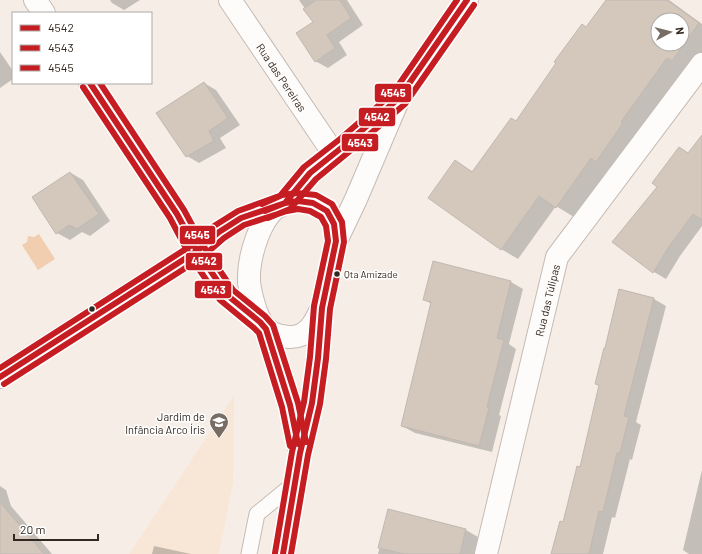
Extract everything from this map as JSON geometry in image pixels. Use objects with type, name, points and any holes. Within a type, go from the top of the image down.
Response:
[{"type":"street","points":[[35,0],[43,12]]},
{"type":"street","name":"Rua das Pereiras","points":[[230,0],[334,154]]},
{"type":"street","points":[[284,554],[300,453],[312,403],[318,358],[322,308],[336,241],[356,199],[399,98],[467,0]]},
{"type":"street","name":"Rua das Túlipas","points":[[486,554],[557,257],[702,64]]},
{"type":"street","points":[[91,84],[177,214],[197,251],[227,294],[276,336],[292,337],[305,333],[314,325],[322,308]]},
{"type":"street","points":[[300,453],[290,405],[263,325],[253,304],[249,282],[251,257],[257,237],[266,219],[282,205],[310,173],[399,98]]},
{"type":"street","points":[[0,377],[197,251],[219,232],[241,218],[298,201],[313,202],[327,211],[334,224],[336,241]]},
{"type":"lane","points":[[249,554],[257,514],[296,482]]},
{"type":"shaded area","points":[[39,234],[55,259],[38,270],[22,245],[27,242],[28,236],[34,237]]},
{"type":"shaded area","name":"Jardim de Infância Arco Íris","points":[[234,396],[233,482],[219,554],[129,554]]},
{"type":"building","points":[[316,0],[340,0],[351,18],[327,35],[335,48],[315,62],[296,33],[313,22],[303,9]]},
{"type":"building","points":[[606,0],[667,0],[684,12],[650,12],[650,52],[678,52],[672,61],[667,58],[621,122],[623,123],[596,162],[591,158],[556,208],[539,196],[501,250],[428,198],[455,160],[472,172],[511,118],[516,121],[556,63],[554,62],[582,24],[586,27]]},
{"type":"building","points":[[690,17],[699,23],[690,36]]},
{"type":"building","points":[[204,82],[228,118],[209,131],[214,141],[186,157],[156,113]]},
{"type":"building","points":[[702,135],[702,220],[693,214],[668,248],[653,273],[612,242],[657,187],[652,183],[679,147],[688,153]]},
{"type":"building","points":[[70,172],[99,214],[77,229],[69,225],[56,234],[32,197]]},
{"type":"building","points":[[433,261],[511,281],[497,338],[504,340],[479,446],[401,426],[431,302],[423,300]]},
{"type":"building","points":[[619,289],[654,298],[624,416],[629,417],[620,453],[617,453],[603,512],[599,511],[589,554],[551,554],[560,521],[563,522],[577,466],[580,467],[599,385],[595,384]]},
{"type":"building","points":[[0,502],[44,554],[0,554]]},
{"type":"building","points":[[388,509],[466,529],[460,554],[404,554],[378,548]]},
{"type":"transit line","name":"4545","points":[[262,204],[280,196],[304,167],[340,139],[393,93],[457,0]]},
{"type":"transit line","name":"4542","points":[[265,211],[285,203],[310,173],[399,98],[467,0]]},
{"type":"transit line","name":"4543","points":[[268,218],[290,209],[316,179],[405,104],[474,5]]},
{"type":"transit line","name":"4542","points":[[91,84],[177,214],[197,251],[227,295],[260,322],[266,329],[290,405],[298,444]]},
{"type":"transit line","name":"4545","points":[[101,84],[184,210],[204,247],[233,290],[265,316],[273,325],[298,403],[306,442]]},
{"type":"transit line","name":"4543","points":[[83,87],[170,218],[190,256],[220,300],[259,333],[282,407],[290,446]]},
{"type":"transit line","name":"4545","points":[[0,368],[192,245],[214,226],[238,211],[282,195],[297,193],[316,195],[332,204],[342,222],[344,242],[330,309],[326,359],[320,404],[308,455],[291,554]]},
{"type":"transit line","name":"4542","points":[[0,377],[197,251],[219,232],[241,218],[285,203],[298,201],[313,203],[327,211],[334,224],[336,241],[322,308],[318,358],[312,403],[300,453],[283,554]]},
{"type":"transit line","name":"4543","points":[[4,384],[201,258],[224,238],[244,225],[287,211],[298,209],[310,211],[321,217],[326,226],[328,241],[314,306],[310,357],[304,402],[292,452],[275,553]]},
{"type":"place","name":"Qta Amizade","points":[[337,274]]},
{"type":"place","name":"Jardim de Infância Arco Íris","points":[[219,439]]}]
